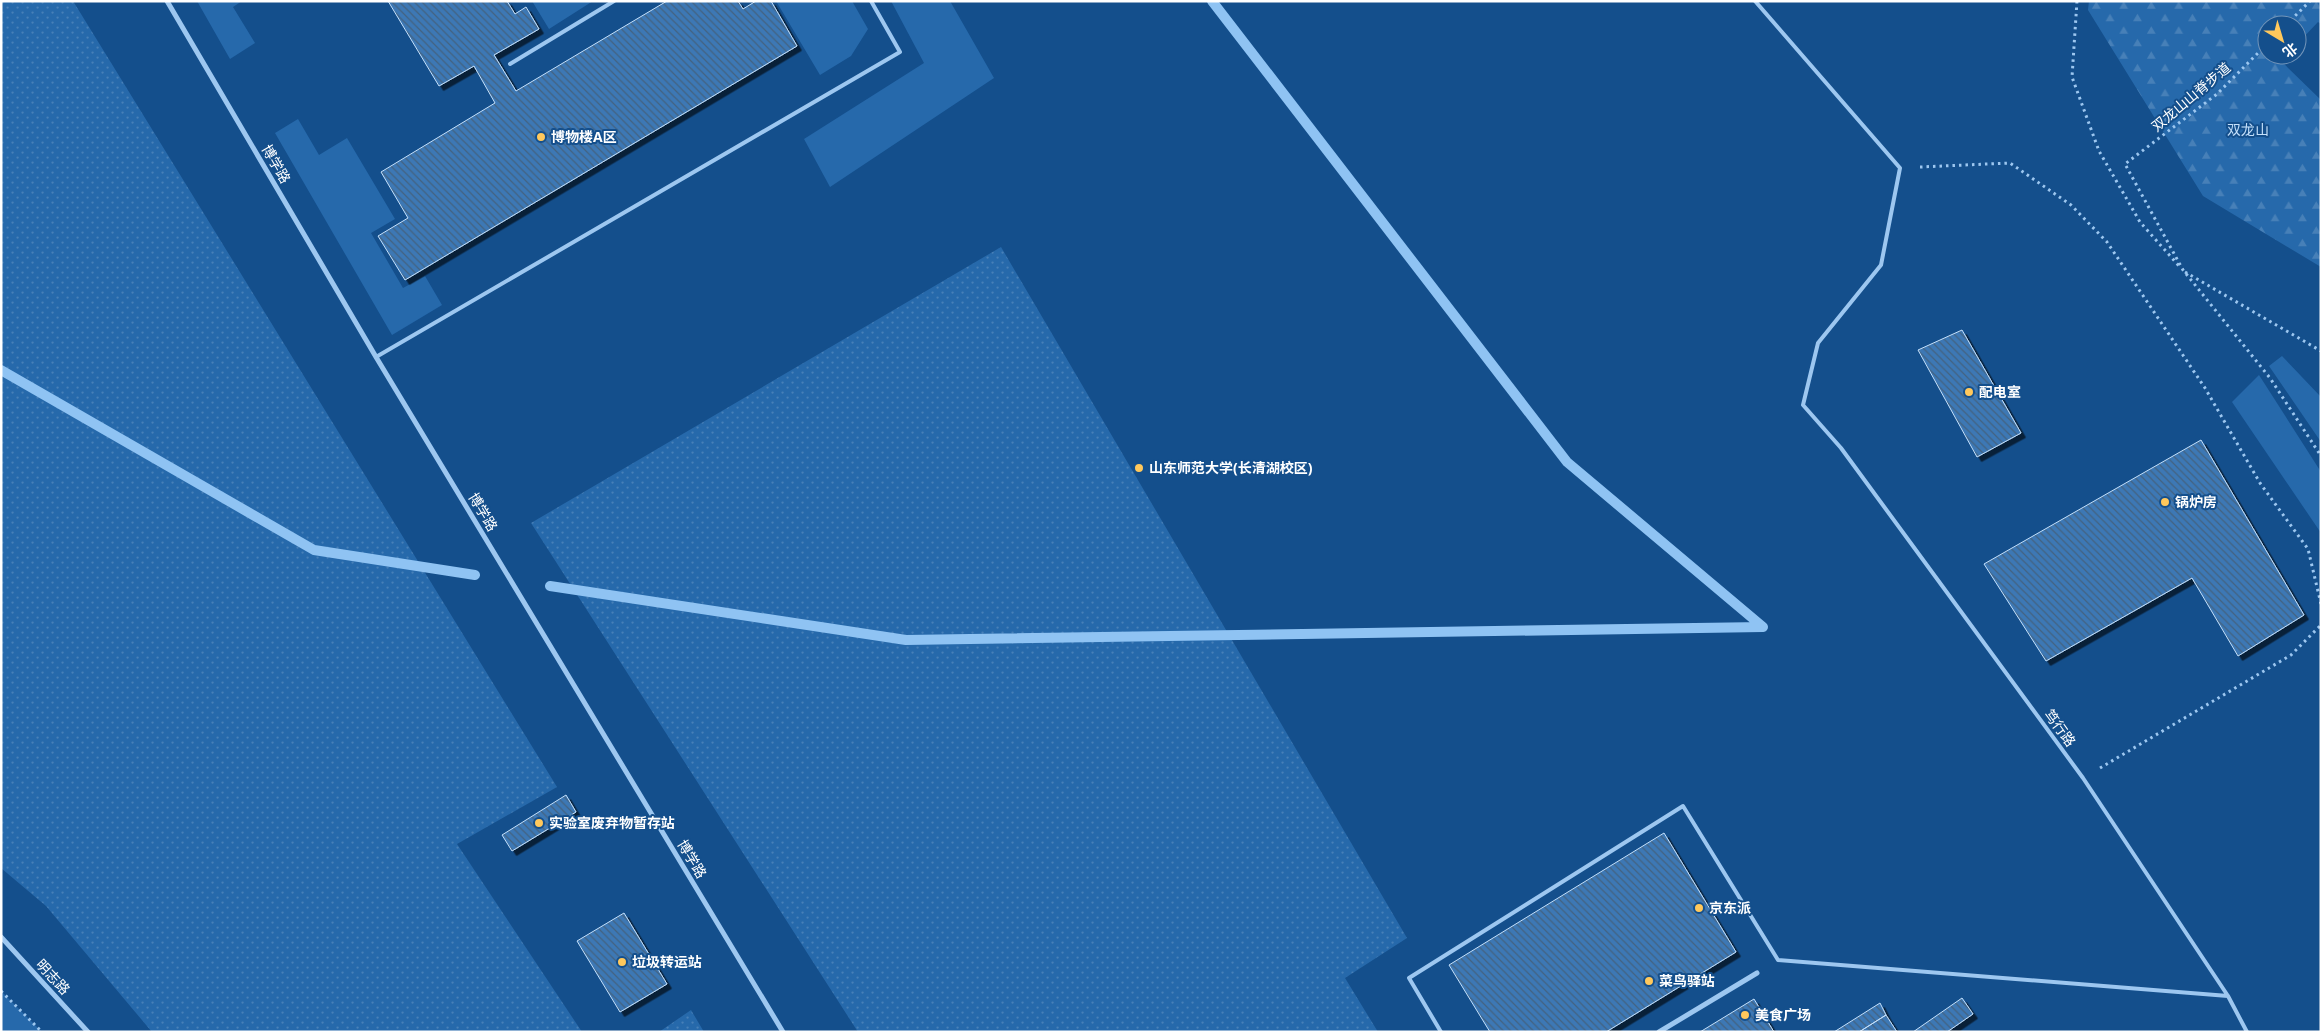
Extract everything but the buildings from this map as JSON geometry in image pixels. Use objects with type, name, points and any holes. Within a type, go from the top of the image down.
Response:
[{"type":"street","name":"博学路","points":[[167,1],[376,357],[783,1032]]},
{"type":"street","name":"明志路","points":[[1,937],[88,1032]]},
{"type":"street","points":[[1659,1032],[1757,973]]},
{"type":"lane","points":[[510,64],[614,1]]},
{"type":"lane","points":[[376,357],[900,52],[871,1]]},
{"type":"lane","points":[[1755,1],[1900,168]]},
{"type":"lane","name":"笃行路","points":[[1900,168],[1881,265],[1818,344],[1802,406],[1841,448],[2083,778],[2228,996],[2247,1032]]},
{"type":"lane","points":[[1441,1032],[1409,978],[1683,806],[1778,960],[2228,996]]},
{"type":"path","points":[[2077,1],[2072,77],[2099,151],[2140,222],[2183,270],[2270,378],[2321,456]]},
{"type":"path","points":[[2296,15],[2310,1]]},
{"type":"path","name":"双龙山山脊步道","points":[[2183,270],[2126,164],[2217,94],[2257,54]]},
{"type":"path","points":[[1900,168],[2010,163],[2071,205],[2107,242],[2205,388],[2260,483],[2308,550],[2321,604]]},
{"type":"path","points":[[2183,270],[2321,351]]},
{"type":"path","points":[[2083,778],[2291,655],[2321,625]]},
{"type":"path","points":[[1,991],[42,1032]]},
{"type":"green space","points":[[1,1],[73,1],[557,787],[457,844],[582,1032],[152,1032],[46,906],[1,868]]},
{"type":"green space","points":[[197,1],[242,1],[233,7],[255,43],[230,59]]},
{"type":"green space","points":[[532,1],[593,1],[549,29]]},
{"type":"green space","points":[[776,1],[852,1],[868,29],[851,56],[820,75]]},
{"type":"green space","points":[[891,1],[950,1],[994,78],[830,187],[804,139],[924,63]]},
{"type":"green space","name":"双龙山","points":[[2089,1],[2321,1],[2321,24],[2318,22],[2307,34],[2307,15],[2257,15],[2257,65],[2285,65],[2321,100],[2321,267],[2203,196],[2088,10]]},
{"type":"green space","points":[[298,119],[319,155],[347,138],[395,219],[371,233],[403,288],[425,276],[442,305],[392,335],[275,133]]},
{"type":"green space","points":[[1001,247],[1407,938],[1345,978],[1378,1032],[858,1032],[531,523]]},
{"type":"green space","points":[[2282,356],[2321,397],[2321,442],[2269,366]]},
{"type":"green space","points":[[2259,375],[2321,472],[2321,533],[2232,402]]},
{"type":"green space","points":[[1,991],[42,1032],[1,1032]]},
{"type":"green space","points":[[691,1010],[704,1032],[659,1032]]},
{"type":"waterway","points":[[1212,1],[1567,462],[1763,627]]},
{"type":"waterway","points":[[1,370],[314,550],[475,575]]},
{"type":"waterway","points":[[550,586],[906,640],[1763,627]]},
{"type":"place","name":"博物楼A区","points":[[541,137]]},
{"type":"place","name":"配电室","points":[[1969,392]]},
{"type":"place","name":"山东师范大学(长清湖校区)","points":[[1139,468]]},
{"type":"place","name":"锅炉房","points":[[2165,502]]},
{"type":"place","name":"实验室废弃物暂存站","points":[[539,823]]},
{"type":"place","name":"京东派","points":[[1699,908]]},
{"type":"place","name":"垃圾转运站","points":[[622,962]]},
{"type":"place","name":"菜鸟驿站","points":[[1649,981]]},
{"type":"place","name":"美食广场","points":[[1745,1015]]}]
